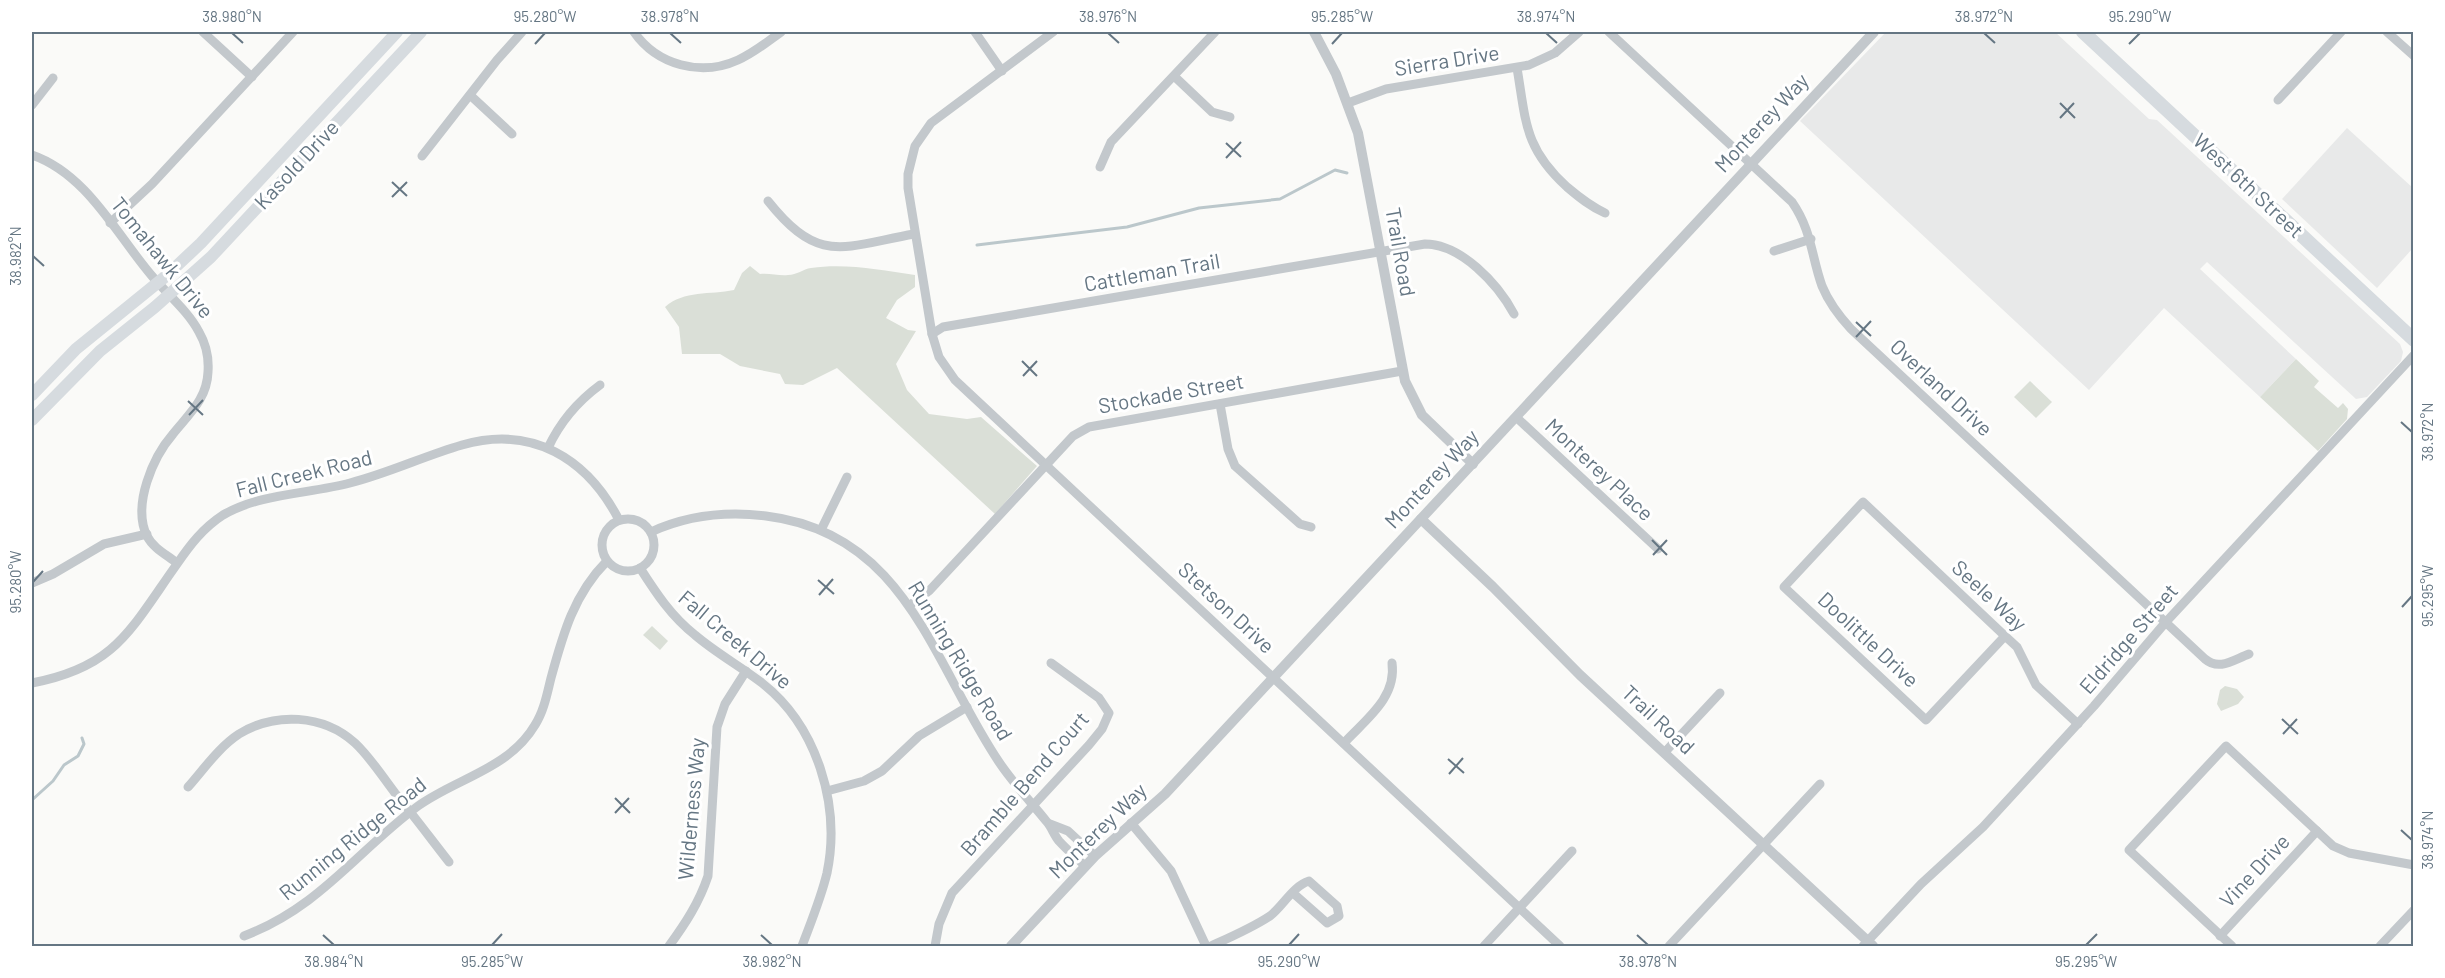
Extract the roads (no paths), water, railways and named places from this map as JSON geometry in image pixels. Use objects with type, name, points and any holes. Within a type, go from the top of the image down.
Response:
[{"type":"main road","name":"Kasold Drive","points":[[32,393],[76,349],[158,283],[201,243],[397,32]]},
{"type":"main road","name":"Kasold Drive","points":[[32,420],[100,351],[169,295],[223,245],[421,32]]},
{"type":"main road","name":"West 6th Street","points":[[2083,32],[2414,340]]},
{"type":"street","points":[[203,32],[252,77]]},
{"type":"street","points":[[110,223],[141,195],[293,32]]},
{"type":"street","points":[[422,156],[522,32]]},
{"type":"street","points":[[634,32],[662,57],[682,65],[706,68],[740,59],[781,32]]},
{"type":"street","points":[[975,32],[1002,71]]},
{"type":"street","name":"Stetson Drive","points":[[1053,32],[942,114],[925,130],[915,146],[908,174],[914,234],[932,334],[939,357],[955,380],[1560,946]]},
{"type":"street","points":[[1100,167],[1111,142],[1215,32]]},
{"type":"street","name":"Trail Road","points":[[1314,32],[1348,103],[1358,133],[1402,371],[1410,394],[1422,415],[1473,464]]},
{"type":"street","name":"Sierra Drive","points":[[1348,103],[1386,89],[1517,68],[1555,53],[1579,32]]},
{"type":"street","name":"Overland Drive","points":[[1609,32],[1792,202],[1811,239],[1823,288],[1833,307],[1851,329],[2210,664],[2222,665],[2248,654]]},
{"type":"street","name":"Monterey Way","points":[[1011,946],[1095,855],[1165,794],[1874,32]]},
{"type":"street","points":[[2278,100],[2341,32]]},
{"type":"street","points":[[2387,32],[2414,56]]},
{"type":"street","points":[[1517,68],[1529,138],[1535,151],[1549,171],[1588,205],[1605,213]]},
{"type":"street","points":[[1174,76],[1212,112],[1230,117]]},
{"type":"street","points":[[32,105],[53,78]]},
{"type":"street","points":[[470,95],[512,134]]},
{"type":"street","name":"Tomahawk Drive","points":[[32,155],[51,163],[74,181],[200,333],[208,361],[208,375],[201,400],[194,411],[172,434],[154,465],[144,498],[143,524],[147,534]]},
{"type":"street","points":[[768,201],[798,234],[825,246],[914,234]]},
{"type":"street","points":[[1774,251],[1811,239]]},
{"type":"street","name":"Cattleman Trail","points":[[932,334],[942,327],[1425,244],[1453,249],[1504,294],[1514,314]]},
{"type":"street","name":"Eldridge Street","points":[[1868,945],[1922,884],[1976,834],[2078,724],[2165,623],[2414,355]]},
{"type":"street","name":"Stockade Street","points":[[910,605],[928,591],[1073,436],[1089,427],[1402,371]]},
{"type":"street","points":[[548,448],[562,422],[574,407],[600,385]]},
{"type":"street","points":[[32,393],[45,405]]},
{"type":"street","points":[[1220,404],[1228,449],[1235,466],[1299,524],[1311,527]]},
{"type":"street","name":"Monterey Place","points":[[1516,417],[1658,549]]},
{"type":"street","name":"Fall Creek Road","points":[[32,683],[77,671],[112,650],[199,534],[231,511],[257,501],[349,484],[478,441],[517,440],[548,448],[570,459],[592,479],[619,520]]},
{"type":"street","points":[[821,530],[847,477]]},
{"type":"street","name":"Seele Way","points":[[1784,587],[1863,502],[2017,647],[2036,685],[2078,724]]},
{"type":"street","name":"Running Ridge Road","points":[[651,532],[675,521],[739,513],[788,519],[821,530],[864,556],[910,605],[999,762],[1050,824],[1057,839],[1085,866]]},
{"type":"street","points":[[633,519],[646,526],[651,532],[654,548],[647,563],[640,568],[622,570],[607,561],[602,546],[603,538],[606,530],[619,520],[633,519]]},
{"type":"street","name":"Trail Road","points":[[1421,519],[1493,587],[1580,675],[1665,752],[1868,945]]},
{"type":"street","points":[[32,583],[53,574],[104,544],[147,534],[159,549],[177,563]]},
{"type":"street","name":"Running Ridge Road","points":[[244,936],[270,926],[318,894],[411,812],[441,791],[497,764],[529,736],[543,709],[568,619],[585,587],[607,561]]},
{"type":"street","name":"Fall Creek Drive","points":[[640,568],[662,602],[679,621],[778,698],[795,718],[809,741],[823,774],[831,832],[827,872],[802,946]]},
{"type":"street","name":"Doolittle Drive","points":[[1784,587],[1926,720],[2005,636]]},
{"type":"street","name":"Bramble Bend Court","points":[[935,946],[939,924],[952,893],[1089,745],[1102,729],[1109,713],[1099,698],[1051,663]]},
{"type":"street","points":[[1344,743],[1385,699],[1392,682],[1392,663]]},
{"type":"street","name":"Wilderness Way","points":[[669,946],[702,896],[708,876],[717,727],[725,704],[746,671]]},
{"type":"street","points":[[1665,752],[1720,693]]},
{"type":"street","points":[[827,791],[864,781],[882,771],[919,736],[967,707]]},
{"type":"street","points":[[188,787],[227,744],[250,728],[275,720],[306,720],[334,729],[356,744],[449,862]]},
{"type":"street","points":[[2232,946],[2129,850],[2226,746],[2317,831],[2342,851],[2414,866]]},
{"type":"street","points":[[1669,946],[1820,784]]},
{"type":"street","points":[[1131,823],[1171,871],[1208,946],[1272,914],[1293,893],[1303,883],[1313,883],[1337,906],[1340,911],[1339,916],[1327,924],[1293,893]]},
{"type":"street","name":"Running Ridge Road","points":[[1050,824],[1068,831],[1095,855]]},
{"type":"street","name":"Vine Drive","points":[[2220,936],[2317,831]]},
{"type":"street","points":[[1484,946],[1572,851]]},
{"type":"street","points":[[2380,946],[2414,910]]},
{"type":"waterway","points":[[977,245],[1127,227],[1199,208],[1280,199],[1335,170],[1347,173]]},
{"type":"waterway","points":[[32,800],[53,781],[64,765],[78,756],[84,744],[82,738]]}]
